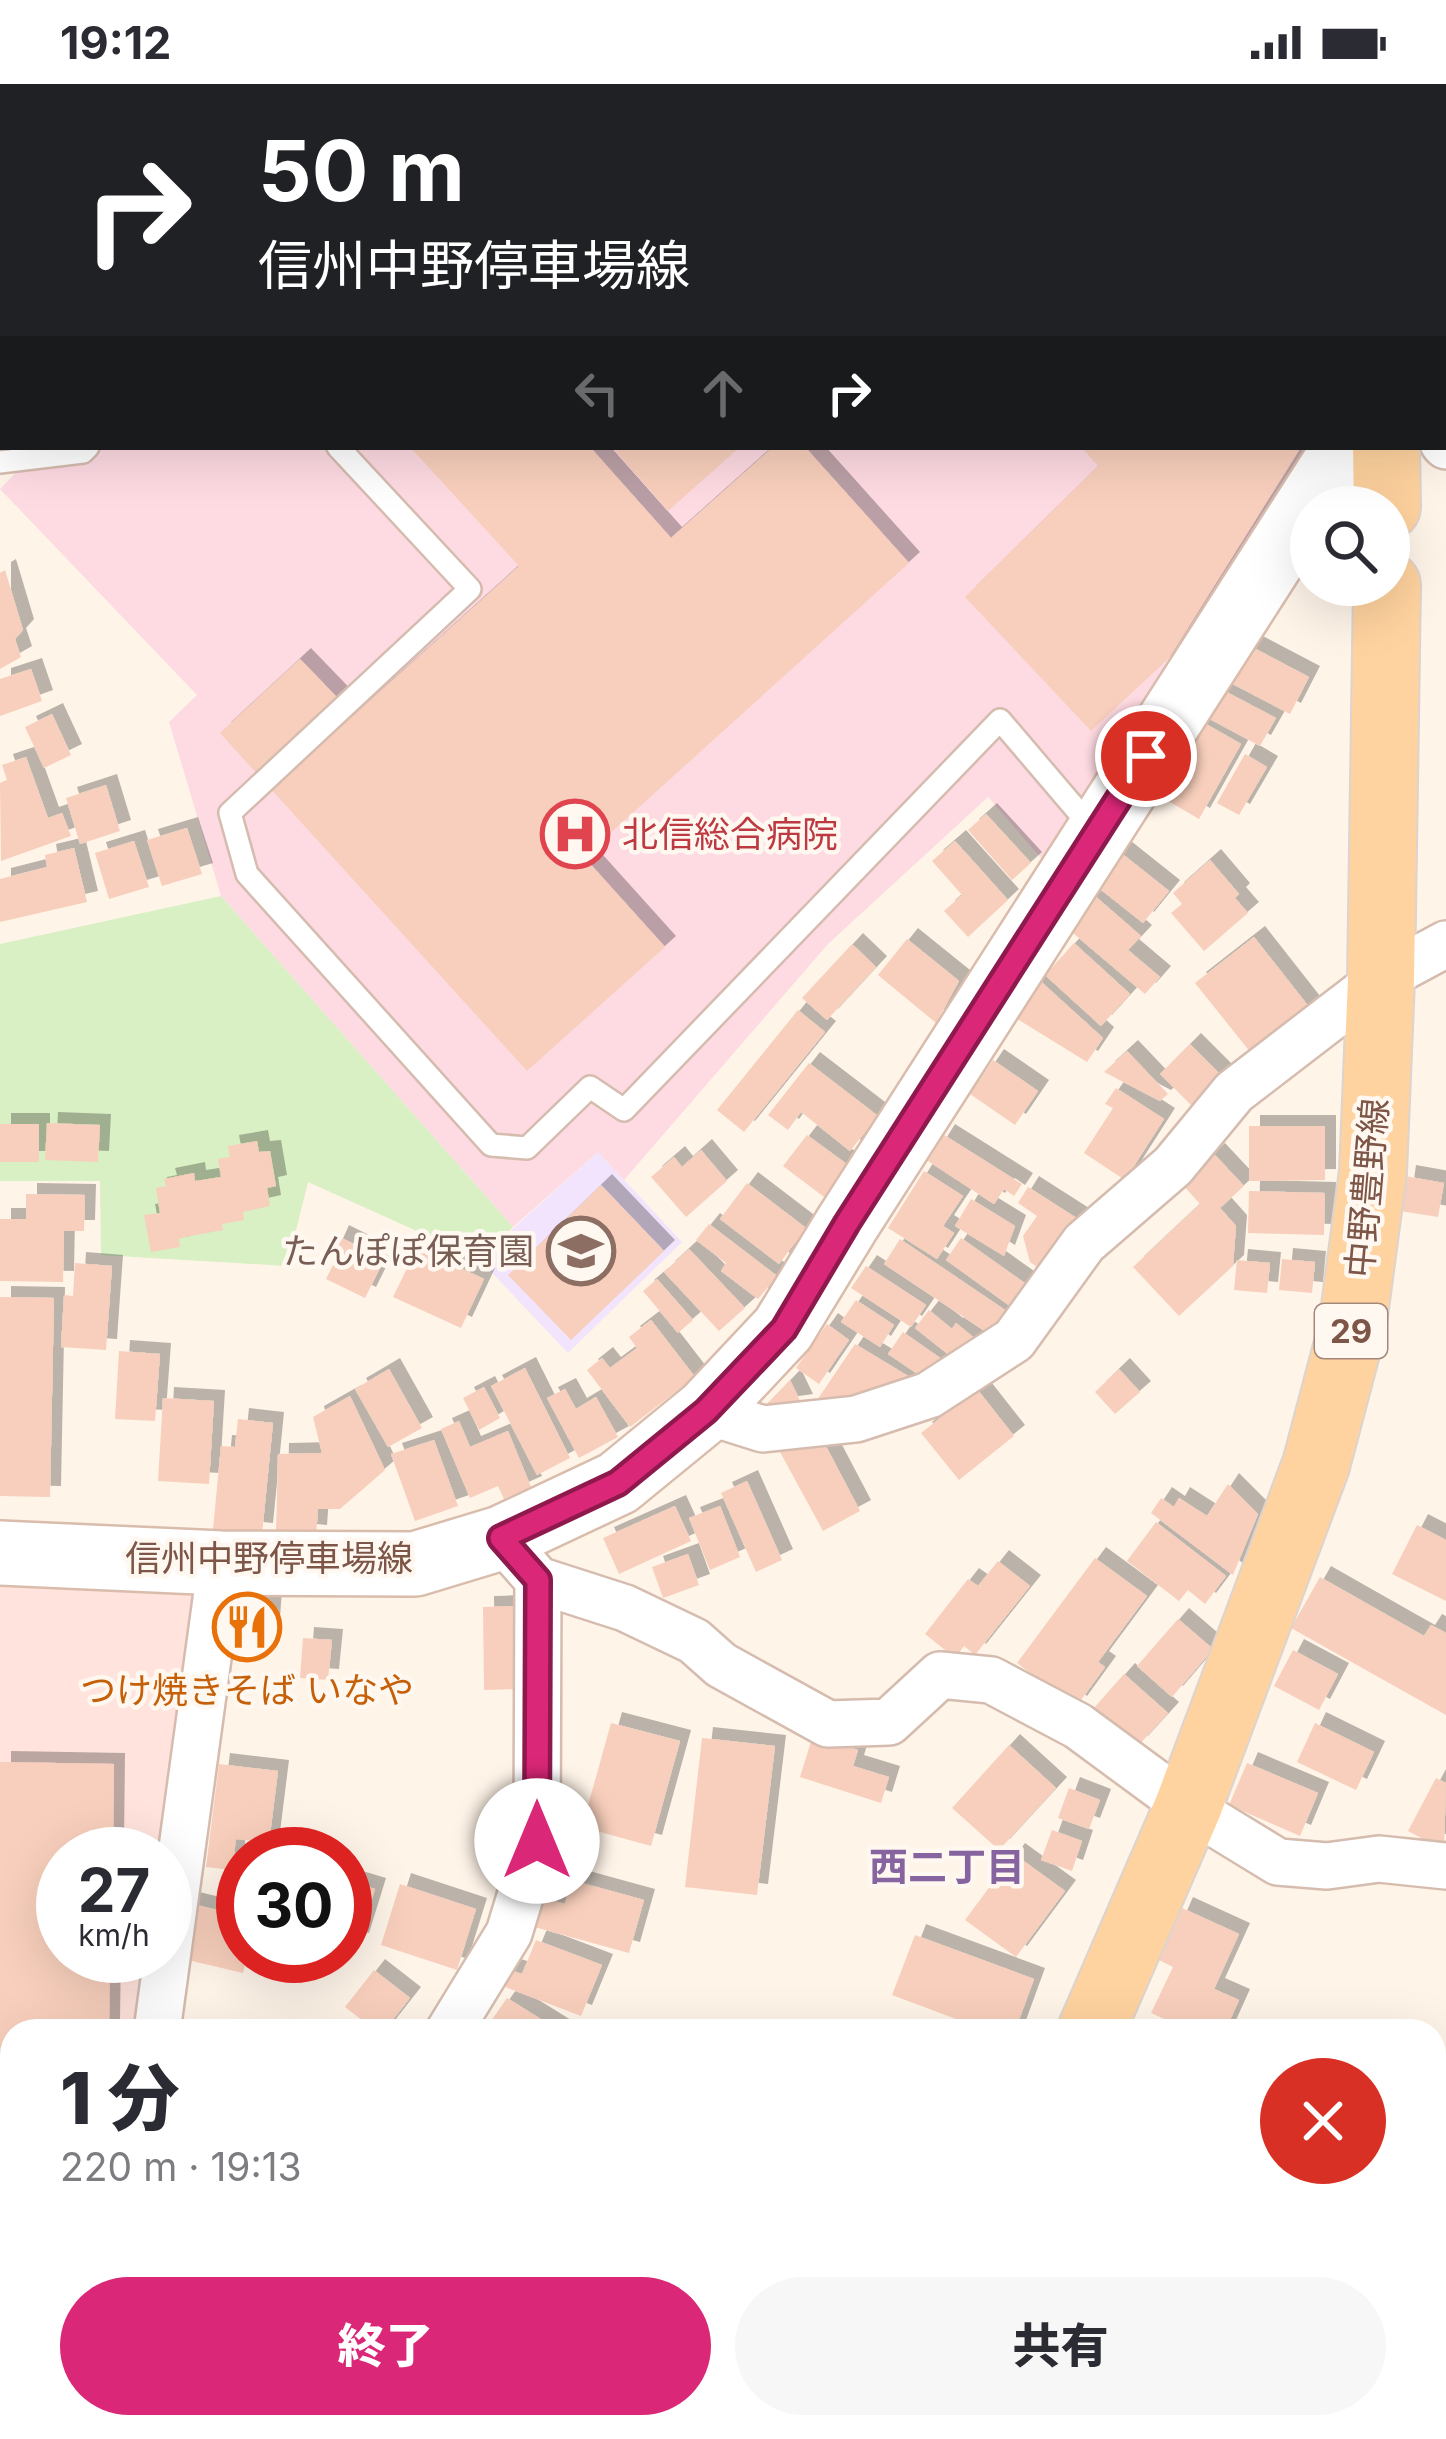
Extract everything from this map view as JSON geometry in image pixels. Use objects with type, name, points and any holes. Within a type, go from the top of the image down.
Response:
[{"type":"main road","name":"信州中野停車場線","points":[[0,1553],[221,1563],[415,1564],[519,1559],[706,1411],[784,1329],[847,1223],[1343,450]]},
{"type":"main road","points":[[1386,450],[1387,486]]},
{"type":"main road","name":"中野豊野線","points":[[1096,2019],[1188,1808],[1316,1465],[1352,1329],[1373,1172],[1387,606]]},
{"type":"street","points":[[706,1411],[763,1430],[856,1419],[929,1395],[1014,1340],[1084,1243],[1174,1166],[1234,1092],[1381,979],[1446,944]]},
{"type":"street","points":[[456,2019],[509,1933],[537,1841],[519,1559],[694,1641],[722,1666],[828,1724],[889,1722],[940,1675],[991,1680],[1078,1726],[1188,1808],[1279,1862],[1327,1866],[1379,1859],[1446,1866]]},
{"type":"street","points":[[159,2019],[221,1563]]},
{"type":"lane","points":[[0,462],[85,450]]},
{"type":"lane","points":[[341,450],[470,589],[230,813],[247,874],[491,1145],[527,1148],[590,1087],[625,1110],[1000,720],[1096,833]]},
{"type":"shaded area","name":"北信総合病院","points":[[38,450],[1322,450],[1299,486],[1290,486],[1290,500],[1053,872],[988,797],[828,944],[624,1180],[598,1152],[513,1227],[221,896],[169,722],[197,695],[0,489]]},
{"type":"shaded area","name":"たんぽぽ保育園","points":[[598,1152],[682,1242],[568,1353],[479,1259]]},
{"type":"shaded area","points":[[0,1553],[221,1563],[185,1827],[36,1827],[36,1983],[164,1983],[159,2019],[0,2019]]},
{"type":"green space","points":[[221,896],[513,1227],[479,1259],[308,1182],[287,1266],[101,1255],[100,1181],[0,1181],[0,944]]},
{"type":"building","points":[[413,450],[593,450],[671,538],[770,450],[808,450],[909,563],[584,857],[665,947],[527,1071],[220,733],[300,659],[354,715],[519,566]]},
{"type":"building","points":[[615,450],[737,450],[668,511]]},
{"type":"building","points":[[1084,450],[1299,450],[1169,658],[1091,731],[965,597],[1098,466]]},
{"type":"building","points":[[5,570],[23,630],[15,639],[21,657],[0,669],[0,573]]},
{"type":"building","points":[[1246,644],[1309,677],[1290,714],[1227,681]]},
{"type":"building","points":[[31,669],[42,701],[0,716],[0,679]]},
{"type":"building","points":[[1221,689],[1276,718],[1260,746],[1206,717]]},
{"type":"building","points":[[52,714],[71,755],[44,768],[25,727]]},
{"type":"building","points":[[1199,720],[1241,744],[1199,819],[1158,795]]},
{"type":"building","points":[[1245,754],[1267,767],[1239,815],[1217,803]]},
{"type":"building","points":[[26,757],[48,818],[62,813],[71,836],[1,861],[0,783],[7,780],[2,765]]},
{"type":"building","points":[[106,785],[120,831],[80,844],[66,798]]},
{"type":"building","points":[[986,814],[1031,863],[1012,880],[968,830]]},
{"type":"building","points":[[187,828],[202,874],[162,886],[147,840]]},
{"type":"building","points":[[134,841],[149,887],[109,899],[95,853]]},
{"type":"building","points":[[955,841],[1008,900],[968,937],[944,911],[962,895],[932,861]]},
{"type":"building","points":[[74,848],[87,902],[0,922],[0,879],[47,867],[45,855]]},
{"type":"building","points":[[1120,852],[1169,891],[1143,923],[1095,885]]},
{"type":"building","points":[[1210,860],[1239,894],[1235,898],[1248,913],[1204,951],[1171,913],[1182,904],[1173,893]]},
{"type":"building","points":[[1095,896],[1141,936],[1128,950],[1160,977],[1145,994],[1067,928]]},
{"type":"building","points":[[1254,937],[1309,1007],[1251,1053],[1195,983]]},
{"type":"building","points":[[907,939],[959,981],[936,1023],[878,975]]},
{"type":"building","points":[[1074,943],[1130,994],[1101,1026],[1045,975]]},
{"type":"building","points":[[852,944],[876,967],[827,1020],[802,998]]},
{"type":"building","points":[[1038,979],[1103,1038],[1087,1062],[1014,1017]]},
{"type":"building","points":[[798,1010],[825,1032],[744,1132],[717,1110]]},
{"type":"building","points":[[1190,1044],[1221,1075],[1191,1105],[1160,1074]]},
{"type":"building","points":[[1127,1051],[1168,1094],[1160,1101],[1104,1072]]},
{"type":"building","points":[[993,1060],[1038,1091],[1015,1125],[970,1094]]},
{"type":"building","points":[[809,1063],[878,1116],[850,1151],[801,1112],[788,1130],[768,1115]]},
{"type":"building","points":[[1116,1088],[1164,1119],[1125,1180],[1084,1153],[1113,1108],[1105,1104]]},
{"type":"building","points":[[47,1123],[100,1125],[98,1162],[45,1160]]},
{"type":"building","points":[[0,1124],[39,1124],[39,1162],[0,1162]]},
{"type":"building","points":[[1249,1126],[1325,1126],[1325,1180],[1249,1181]]},
{"type":"building","points":[[807,1135],[848,1165],[824,1197],[783,1166]]},
{"type":"building","points":[[944,1135],[1022,1184],[1014,1196],[1004,1189],[994,1204],[928,1161]]},
{"type":"building","points":[[257,1141],[259,1152],[270,1151],[276,1186],[267,1188],[270,1206],[243,1212],[244,1220],[222,1224],[223,1230],[179,1238],[180,1247],[151,1252],[144,1215],[160,1213],[156,1188],[166,1186],[164,1179],[194,1173],[195,1181],[221,1177],[218,1159],[230,1157],[228,1146]]},
{"type":"building","points":[[701,1150],[727,1181],[686,1217],[651,1177],[674,1157],[682,1167]]},
{"type":"building","points":[[1214,1154],[1244,1186],[1220,1208],[1236,1226],[1233,1266],[1179,1316],[1133,1267],[1200,1204],[1182,1184]]},
{"type":"building","points":[[924,1171],[963,1196],[943,1226],[954,1233],[937,1259],[888,1228]]},
{"type":"building","points":[[1405,1176],[1444,1183],[1438,1217],[1400,1211]]},
{"type":"building","points":[[747,1183],[806,1228],[779,1264],[720,1219]]},
{"type":"building","points":[[601,1185],[664,1251],[571,1340],[508,1275]]},
{"type":"building","points":[[1028,1187],[1078,1219],[1044,1272],[1030,1262],[1023,1236],[1037,1216],[1018,1203]]},
{"type":"building","points":[[1249,1191],[1325,1193],[1324,1235],[1248,1233]]},
{"type":"building","points":[[26,1194],[85,1195],[84,1231],[64,1231],[63,1282],[0,1281],[0,1219],[26,1219]]},
{"type":"building","points":[[971,1199],[1015,1226],[1004,1256],[955,1226]]},
{"type":"building","points":[[709,1224],[777,1276],[758,1299],[721,1271],[726,1263],[696,1240]]},
{"type":"building","points":[[338,1236],[372,1253],[367,1262],[380,1268],[365,1298],[326,1279],[337,1257],[330,1254]]},
{"type":"building","points":[[961,1238],[1026,1284],[1010,1306],[946,1260]]},
{"type":"building","points":[[900,1239],[1008,1312],[992,1336],[884,1264]]},
{"type":"building","points":[[417,1248],[484,1279],[461,1328],[393,1297]]},
{"type":"building","points":[[689,1249],[745,1308],[719,1331],[664,1272]]},
{"type":"building","points":[[1282,1259],[1315,1262],[1312,1293],[1279,1290]]},
{"type":"building","points":[[1237,1260],[1270,1263],[1267,1293],[1234,1290]]},
{"type":"building","points":[[75,1263],[112,1266],[106,1350],[61,1347],[64,1295],[73,1296]]},
{"type":"building","points":[[866,1266],[926,1305],[911,1327],[851,1288]]},
{"type":"building","points":[[657,1279],[693,1320],[678,1333],[643,1291]]},
{"type":"building","points":[[0,1297],[54,1298],[50,1497],[0,1496]]},
{"type":"building","points":[[856,1300],[894,1325],[880,1347],[841,1322]]},
{"type":"building","points":[[929,1310],[952,1329],[956,1323],[978,1341],[959,1363],[915,1328]]},
{"type":"building","points":[[651,1320],[695,1377],[630,1427],[587,1370],[602,1358],[610,1368],[637,1348],[629,1337]]},
{"type":"building","points":[[827,1324],[849,1340],[819,1384],[796,1368]]},
{"type":"building","points":[[903,1332],[943,1360],[928,1381],[888,1354]]},
{"type":"building","points":[[855,1344],[918,1382],[811,1409]]},
{"type":"building","points":[[119,1351],[160,1354],[155,1421],[115,1419]]},
{"type":"building","points":[[525,1368],[570,1458],[537,1475],[491,1386]]},
{"type":"building","points":[[389,1369],[422,1428],[388,1447],[355,1389]]},
{"type":"building","points":[[1119,1369],[1140,1392],[1115,1414],[1095,1392]]},
{"type":"building","points":[[790,1380],[802,1405],[760,1411]]},
{"type":"building","points":[[484,1387],[500,1418],[479,1430],[463,1398]]},
{"type":"building","points":[[565,1389],[576,1409],[596,1397],[618,1437],[579,1458],[547,1398]]},
{"type":"building","points":[[977,1389],[1014,1436],[959,1480],[921,1433]]},
{"type":"building","points":[[350,1396],[385,1470],[340,1509],[318,1509],[316,1536],[276,1532],[278,1454],[322,1453],[313,1417]]},
{"type":"building","points":[[163,1398],[214,1401],[209,1484],[158,1481]]},
{"type":"building","points":[[238,1419],[273,1423],[262,1534],[213,1529],[221,1446],[235,1447]]},
{"type":"building","points":[[459,1421],[470,1447],[508,1431],[531,1487],[504,1499],[498,1486],[470,1498],[441,1429]]},
{"type":"building","points":[[818,1431],[860,1511],[823,1531],[780,1452]]},
{"type":"building","points":[[434,1440],[458,1506],[415,1521],[391,1454]]},
{"type":"building","points":[[747,1481],[782,1560],[756,1572],[721,1493]]},
{"type":"building","points":[[1228,1484],[1258,1514],[1233,1575],[1151,1513],[1161,1498],[1174,1507],[1179,1498],[1207,1516]]},
{"type":"building","points":[[675,1506],[691,1541],[619,1574],[603,1538]]},
{"type":"building","points":[[720,1506],[740,1557],[710,1570],[689,1518]]},
{"type":"building","points":[[1156,1522],[1226,1576],[1205,1604],[1188,1590],[1179,1601],[1127,1561]]},
{"type":"building","points":[[1417,1525],[1446,1540],[1446,1601],[1392,1574]]},
{"type":"building","points":[[688,1554],[699,1585],[663,1598],[652,1567]]},
{"type":"building","points":[[1095,1558],[1147,1596],[1098,1662],[1105,1667],[1076,1707],[1017,1663]]},
{"type":"building","points":[[998,1561],[1030,1586],[975,1655],[964,1646],[955,1658],[925,1634],[968,1579],[978,1586]]},
{"type":"building","points":[[1320,1577],[1424,1636],[1431,1625],[1446,1633],[1446,1715],[1291,1628]]},
{"type":"building","name":"つけ焼きそば いなや","points":[[227,1598],[271,1601],[267,1656],[223,1654]]},
{"type":"building","points":[[515,1606],[516,1689],[484,1690],[483,1607]]},
{"type":"building","points":[[1178,1619],[1213,1649],[1172,1697],[1137,1666]]},
{"type":"building","points":[[303,1638],[332,1640],[328,1680],[300,1678]]},
{"type":"building","points":[[1293,1650],[1338,1674],[1319,1710],[1274,1686]]},
{"type":"building","points":[[1124,1674],[1168,1713],[1137,1747],[1094,1708]]},
{"type":"building","points":[[611,1723],[680,1741],[651,1846],[582,1827]]},
{"type":"building","points":[[1315,1723],[1374,1752],[1356,1790],[1297,1762]]},
{"type":"building","points":[[813,1735],[858,1750],[853,1766],[889,1777],[881,1803],[800,1777]]},
{"type":"building","points":[[702,1738],[775,1746],[757,1895],[685,1887]]},
{"type":"building","points":[[1009,1745],[1056,1788],[999,1850],[952,1808]]},
{"type":"building","points":[[0,1762],[114,1764],[113,1827],[36,1827],[36,1983],[110,1983],[109,2019],[0,2019]]},
{"type":"building","points":[[1247,1763],[1318,1793],[1300,1836],[1229,1805]]},
{"type":"building","points":[[219,1764],[278,1771],[271,1827],[216,1827],[216,1868],[206,1867]]},
{"type":"building","points":[[1436,1778],[1446,1783],[1444,1850],[1408,1831]]},
{"type":"building","points":[[1069,1788],[1100,1800],[1089,1829],[1058,1818]]},
{"type":"building","points":[[1052,1830],[1082,1841],[1072,1871],[1041,1860]]},
{"type":"building","points":[[1014,1854],[1065,1891],[1016,1957],[965,1920]]},
{"type":"building","points":[[571,1880],[644,1900],[629,1953],[527,1925],[536,1896],[565,1904]]},
{"type":"building","points":[[400,1884],[476,1909],[457,1970],[381,1945]]},
{"type":"building","points":[[192,1904],[216,1910],[216,1967],[192,1961]]},
{"type":"building","points":[[1182,1908],[1239,1934],[1214,1989],[1239,2000],[1230,2019],[1164,2019],[1151,2013],[1173,1967],[1159,1960]]},
{"type":"building","points":[[915,1935],[1034,1979],[1019,2019],[956,2019],[892,1995]]},
{"type":"building","points":[[536,1940],[602,1965],[581,2016],[500,1985],[507,1969],[522,1974]]},
{"type":"building","points":[[374,1970],[410,1998],[393,2019],[360,2019],[345,2007],[364,1983],[372,1983]]},
{"type":"building","points":[[507,1998],[541,2019],[492,2019]]},
{"type":"place","name":"北信総合病院","points":[[575,834]]},
{"type":"place","name":"たんぽぽ保育園","points":[[581,1251]]},
{"type":"place","name":"つけ焼きそば いなや","points":[[247,1627]]},
{"type":"district","name":"西二丁目","points":[[947,1866]]},
{"type":"route","points":[[537,1841],[538,1580],[501,1538],[618,1483],[706,1411],[784,1329],[1146,756]]}]
